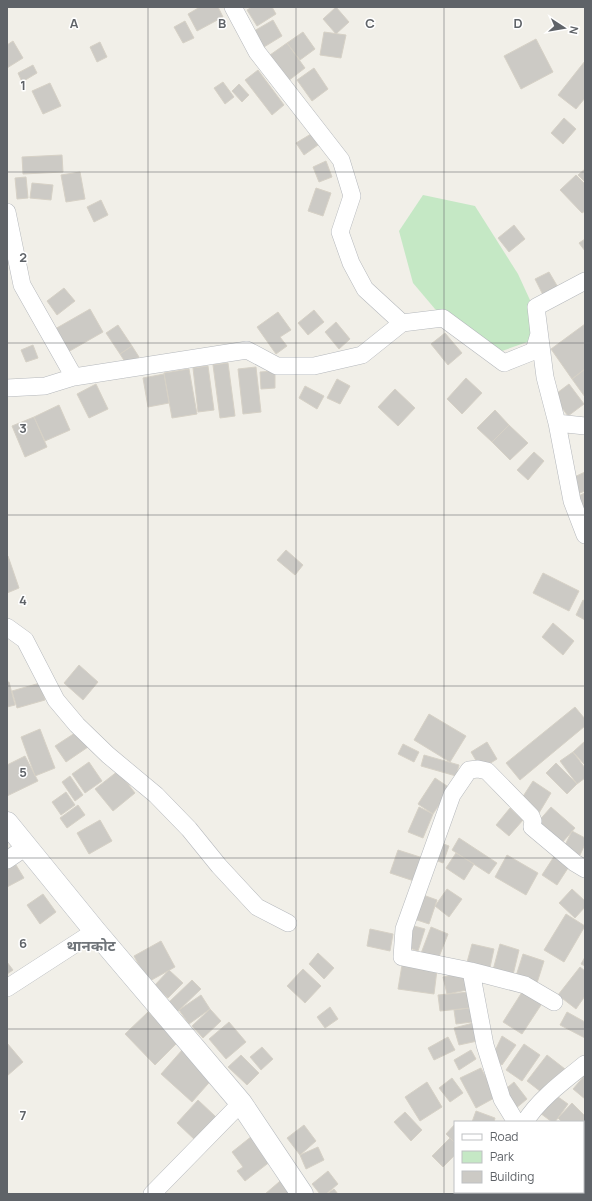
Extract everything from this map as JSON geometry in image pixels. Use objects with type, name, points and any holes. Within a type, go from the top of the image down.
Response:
[{"type":"street","points":[[233,7],[256,52],[341,160],[352,196],[340,232],[351,263],[365,289],[402,323]]},
{"type":"street","points":[[7,212],[11,253],[22,285],[74,377]]},
{"type":"street","points":[[536,307],[585,281]]},
{"type":"street","points":[[7,388],[44,386],[74,377],[247,350],[277,366],[314,366],[362,355],[402,323],[444,318],[504,363],[534,351],[539,334],[536,307]]},
{"type":"street","points":[[536,307],[545,377],[558,423],[572,502],[585,535]]},
{"type":"street","points":[[558,423],[585,426]]},
{"type":"street","points":[[7,627],[25,640],[56,700],[77,725],[108,755],[156,795],[189,829],[219,866],[257,907],[288,922]]},
{"type":"street","points":[[554,1002],[525,985],[471,971],[402,956],[404,929],[452,795],[468,770],[478,769],[488,771],[531,816],[532,827],[575,863],[585,869]]},
{"type":"street","points":[[7,823],[95,931],[241,1103],[302,1194]]},
{"type":"street","points":[[7,860],[26,847]]},
{"type":"street","points":[[7,988],[95,931]]},
{"type":"street","points":[[471,971],[485,1045],[502,1099],[515,1121]]},
{"type":"street","points":[[526,1121],[530,1113],[561,1083],[585,1064]]},
{"type":"street","points":[[152,1194],[241,1103]]},
{"type":"green space","points":[[423,195],[475,206],[518,274],[541,324],[533,340],[502,351],[435,309],[413,283],[399,231]]},
{"type":"building","points":[[200,7],[218,7],[223,17],[197,31],[188,14]]},
{"type":"building","points":[[252,7],[272,7],[276,14],[257,26],[247,10]]},
{"type":"building","points":[[336,7],[349,22],[336,34],[323,19]]},
{"type":"building","points":[[273,20],[282,36],[264,47],[254,31]]},
{"type":"building","points":[[185,21],[194,38],[183,43],[174,27]]},
{"type":"building","points":[[303,32],[315,49],[300,60],[287,43]]},
{"type":"building","points":[[324,32],[346,35],[341,58],[320,55]]},
{"type":"building","points":[[536,39],[553,72],[521,89],[504,56]]},
{"type":"building","points":[[13,41],[23,58],[7,68],[7,45]]},
{"type":"building","points":[[100,42],[107,57],[97,62],[90,47]]},
{"type":"building","points":[[287,43],[305,68],[288,81],[270,55]]},
{"type":"building","points":[[585,61],[585,98],[576,109],[558,95]]},
{"type":"building","points":[[33,65],[37,73],[22,82],[18,73]]},
{"type":"building","points":[[314,68],[328,89],[312,101],[297,80]]},
{"type":"building","points":[[258,70],[284,105],[272,115],[245,80]]},
{"type":"building","points":[[223,82],[234,97],[225,104],[214,88]]},
{"type":"building","points":[[50,83],[61,106],[43,114],[32,91]]},
{"type":"building","points":[[239,84],[249,95],[242,102],[232,91]]},
{"type":"building","points":[[564,118],[576,129],[563,144],[551,133]]},
{"type":"building","points":[[311,134],[318,145],[304,155],[296,143]]},
{"type":"building","points":[[62,155],[63,172],[23,174],[22,157]]},
{"type":"building","points":[[326,161],[332,177],[319,182],[313,167]]},
{"type":"building","points":[[585,169],[585,182],[578,175]]},
{"type":"building","points":[[80,172],[85,199],[66,202],[61,175]]},
{"type":"building","points":[[576,175],[585,184],[585,211],[582,213],[560,190]]},
{"type":"building","points":[[26,177],[28,198],[17,199],[15,178]]},
{"type":"building","points":[[32,183],[53,185],[51,200],[30,198]]},
{"type":"building","points":[[316,188],[331,193],[323,216],[308,211]]},
{"type":"building","points":[[101,200],[108,215],[94,222],[87,207]]},
{"type":"building","points":[[514,225],[525,239],[509,252],[498,238]]},
{"type":"building","points":[[585,239],[585,251],[579,243]]},
{"type":"building","points":[[549,272],[559,289],[544,297],[535,279]]},
{"type":"building","points":[[64,288],[75,301],[57,315],[47,301]]},
{"type":"building","points":[[90,309],[103,332],[68,352],[55,329]]},
{"type":"building","points":[[314,310],[324,322],[308,335],[298,323]]},
{"type":"building","points":[[278,312],[291,330],[280,337],[287,346],[276,354],[257,327]]},
{"type":"building","points":[[336,322],[350,339],[339,349],[325,332]]},
{"type":"building","points":[[585,324],[585,369],[572,379],[551,349]]},
{"type":"building","points":[[118,325],[132,346],[120,354],[106,333]]},
{"type":"building","points":[[445,333],[462,353],[448,365],[431,344]]},
{"type":"building","points":[[33,345],[38,358],[26,362],[21,350]]},
{"type":"building","points":[[132,346],[139,357],[127,365],[120,354]]},
{"type":"building","points":[[228,363],[235,416],[220,418],[213,365]]},
{"type":"building","points":[[208,366],[214,410],[198,412],[193,368]]},
{"type":"building","points":[[256,367],[261,412],[243,414],[238,369]]},
{"type":"building","points":[[189,369],[197,414],[172,418],[164,373]]},
{"type":"building","points":[[585,369],[585,397],[572,379]]},
{"type":"building","points":[[275,371],[275,388],[261,389],[260,372]]},
{"type":"building","points":[[164,374],[169,403],[148,407],[143,378]]},
{"type":"building","points":[[466,378],[482,393],[462,414],[447,399]]},
{"type":"building","points":[[337,379],[350,386],[340,404],[327,398]]},
{"type":"building","points":[[96,384],[108,409],[89,418],[77,394]]},
{"type":"building","points":[[569,384],[584,404],[568,416],[553,396]]},
{"type":"building","points":[[305,386],[324,396],[317,409],[299,398]]},
{"type":"building","points":[[395,389],[415,408],[398,426],[378,407]]},
{"type":"building","points":[[59,405],[70,430],[45,441],[34,417]]},
{"type":"building","points":[[495,410],[509,425],[492,442],[477,428]]},
{"type":"building","points":[[34,417],[47,447],[25,457],[12,426]]},
{"type":"building","points":[[509,425],[528,443],[510,460],[492,442]]},
{"type":"building","points":[[534,452],[544,461],[528,480],[517,470]]},
{"type":"building","points":[[585,472],[585,491],[577,494],[570,479]]},
{"type":"building","points":[[585,493],[585,514],[578,496]]},
{"type":"building","points":[[286,550],[303,565],[295,575],[277,560]]},
{"type":"building","points":[[8,556],[19,588],[7,593],[7,557]]},
{"type":"building","points":[[543,573],[579,591],[569,611],[533,593]]},
{"type":"building","points":[[583,600],[585,601],[585,620],[576,615]]},
{"type":"building","points":[[553,623],[574,641],[563,655],[542,637]]},
{"type":"building","points":[[79,665],[98,682],[83,700],[64,683]]},
{"type":"building","points":[[7,682],[9,682],[15,705],[7,707]]},
{"type":"building","points":[[40,683],[45,700],[17,708],[12,691]]},
{"type":"building","points":[[575,707],[585,719],[585,726],[520,780],[506,763]]},
{"type":"building","points":[[429,714],[466,736],[450,762],[414,740]]},
{"type":"building","points":[[40,729],[55,768],[35,776],[21,737]]},
{"type":"building","points":[[78,731],[88,747],[66,762],[55,746]]},
{"type":"building","points":[[585,741],[585,763],[584,764],[573,752]]},
{"type":"building","points":[[487,742],[497,759],[481,769],[471,752]]},
{"type":"building","points":[[403,744],[419,752],[414,762],[398,754]]},
{"type":"building","points":[[573,752],[585,768],[585,778],[577,784],[560,761]]},
{"type":"building","points":[[424,755],[459,765],[456,776],[421,766]]},
{"type":"building","points":[[25,756],[38,781],[7,796],[7,765]]},
{"type":"building","points":[[89,762],[102,781],[85,793],[72,774]]},
{"type":"building","points":[[556,763],[577,784],[567,794],[546,773]]},
{"type":"building","points":[[118,771],[135,793],[113,811],[95,789]]},
{"type":"building","points":[[70,776],[83,795],[75,801],[62,782]]},
{"type":"building","points":[[435,778],[450,788],[433,814],[418,804]]},
{"type":"building","points":[[533,781],[551,793],[539,813],[520,801]]},
{"type":"building","points":[[66,792],[75,805],[61,815],[52,802]]},
{"type":"building","points":[[78,805],[85,815],[67,828],[60,818]]},
{"type":"building","points":[[419,807],[433,814],[423,838],[408,832]]},
{"type":"building","points":[[551,807],[575,828],[561,844],[537,823]]},
{"type":"building","points":[[510,808],[523,820],[509,836],[496,825]]},
{"type":"building","points":[[100,820],[112,841],[89,854],[77,833]]},
{"type":"building","points":[[572,831],[585,838],[585,844],[580,855],[564,847]]},
{"type":"building","points":[[459,838],[497,863],[489,874],[452,850]]},
{"type":"building","points":[[441,843],[449,846],[443,863],[435,860]]},
{"type":"building","points":[[398,850],[423,858],[414,881],[390,873]]},
{"type":"building","points":[[456,853],[474,864],[464,880],[446,868]]},
{"type":"building","points":[[507,855],[538,873],[526,895],[495,877]]},
{"type":"building","points":[[555,855],[570,865],[557,885],[542,875]]},
{"type":"building","points":[[16,865],[24,878],[7,887],[7,870]]},
{"type":"building","points":[[447,889],[462,899],[449,917],[435,906]]},
{"type":"building","points":[[572,889],[585,901],[585,907],[575,918],[559,903]]},
{"type":"building","points":[[43,894],[56,912],[40,924],[27,905]]},
{"type":"building","points":[[423,895],[437,900],[429,924],[414,919]]},
{"type":"building","points":[[566,914],[585,926],[564,962],[544,950]]},
{"type":"building","points":[[414,926],[425,929],[418,951],[407,947]]},
{"type":"building","points":[[431,927],[448,934],[437,962],[420,956]]},
{"type":"building","points":[[370,929],[393,934],[390,951],[367,946]]},
{"type":"building","points":[[161,941],[175,967],[148,982],[134,956]]},
{"type":"building","points":[[472,944],[494,949],[489,972],[466,966]]},
{"type":"building","points":[[500,944],[519,950],[513,975],[493,970]]},
{"type":"building","points":[[318,953],[334,968],[324,979],[309,964]]},
{"type":"building","points":[[523,954],[544,961],[537,983],[516,976]]},
{"type":"building","points":[[585,957],[585,966],[581,964]]},
{"type":"building","points":[[7,962],[13,970],[7,974]]},
{"type":"building","points":[[402,965],[437,970],[434,994],[398,989]]},
{"type":"building","points":[[580,967],[585,971],[585,996],[576,1009],[558,995]]},
{"type":"building","points":[[303,969],[321,986],[305,1003],[287,986]]},
{"type":"building","points":[[169,970],[183,983],[168,998],[154,986]]},
{"type":"building","points":[[463,973],[467,990],[447,994],[443,977]]},
{"type":"building","points":[[192,980],[201,989],[177,1012],[168,1003]]},
{"type":"building","points":[[524,989],[543,1002],[522,1034],[503,1022]]},
{"type":"building","points":[[469,992],[470,1008],[440,1011],[438,995]]},
{"type":"building","points":[[201,995],[210,1009],[189,1024],[179,1010]]},
{"type":"building","points":[[330,1007],[338,1019],[325,1028],[317,1017]]},
{"type":"building","points":[[470,1008],[472,1022],[456,1024],[454,1010]]},
{"type":"building","points":[[210,1009],[221,1021],[203,1038],[192,1026]]},
{"type":"building","points":[[148,1012],[178,1042],[155,1065],[125,1034]]},
{"type":"building","points":[[567,1012],[585,1022],[585,1038],[560,1025]]},
{"type":"building","points":[[229,1022],[246,1042],[226,1059],[209,1039]]},
{"type":"building","points":[[477,1022],[482,1040],[459,1045],[454,1028]]},
{"type":"building","points":[[502,1036],[516,1045],[502,1065],[492,1057]]},
{"type":"building","points":[[448,1037],[455,1050],[434,1060],[428,1048]]},
{"type":"building","points":[[7,1043],[23,1062],[7,1076]]},
{"type":"building","points":[[524,1044],[540,1055],[522,1081],[506,1070]]},
{"type":"building","points":[[262,1047],[273,1059],[261,1070],[250,1057]]},
{"type":"building","points":[[183,1049],[214,1077],[192,1102],[161,1074]]},
{"type":"building","points":[[471,1050],[476,1059],[459,1070],[454,1060]]},
{"type":"building","points":[[241,1055],[259,1073],[247,1085],[228,1067]]},
{"type":"building","points":[[547,1055],[565,1069],[545,1095],[527,1081]]},
{"type":"building","points":[[481,1068],[496,1097],[476,1108],[460,1078]]},
{"type":"building","points":[[585,1075],[585,1099],[573,1089]]},
{"type":"building","points":[[452,1078],[463,1093],[450,1102],[439,1088]]},
{"type":"building","points":[[427,1082],[442,1107],[420,1121],[405,1097]]},
{"type":"building","points":[[514,1082],[527,1099],[515,1109],[502,1092]]},
{"type":"building","points":[[554,1094],[568,1104],[556,1121],[551,1121],[540,1113]]},
{"type":"building","points":[[198,1100],[216,1117],[195,1140],[177,1123]]},
{"type":"building","points":[[572,1103],[585,1116],[585,1124],[584,1125],[584,1121],[561,1121],[558,1118]]},
{"type":"building","points":[[476,1111],[495,1118],[494,1121],[472,1121]]},
{"type":"building","points":[[405,1112],[422,1130],[411,1141],[394,1122]]},
{"type":"building","points":[[304,1125],[316,1141],[300,1155],[287,1138]]},
{"type":"building","points":[[454,1125],[454,1142],[446,1134]]},
{"type":"building","points":[[585,1132],[585,1150],[584,1150]]},
{"type":"building","points":[[252,1136],[271,1161],[245,1181],[237,1171],[243,1167],[232,1152]]},
{"type":"building","points":[[450,1138],[454,1142],[454,1156],[443,1167],[432,1156]]},
{"type":"building","points":[[318,1147],[324,1160],[306,1169],[300,1155]]},
{"type":"building","points":[[328,1171],[338,1184],[326,1194],[320,1194],[312,1184]]},
{"type":"building","points":[[286,1176],[297,1194],[265,1194]]},
{"type":"building","points":[[584,1180],[585,1181],[585,1194],[568,1194],[584,1193]]},
{"type":"building","points":[[334,1189],[338,1194],[327,1194]]},
{"type":"building","points":[[542,1193],[556,1193],[555,1194]]},
{"type":"district","name":"थानकोट","points":[[91,946]]}]
